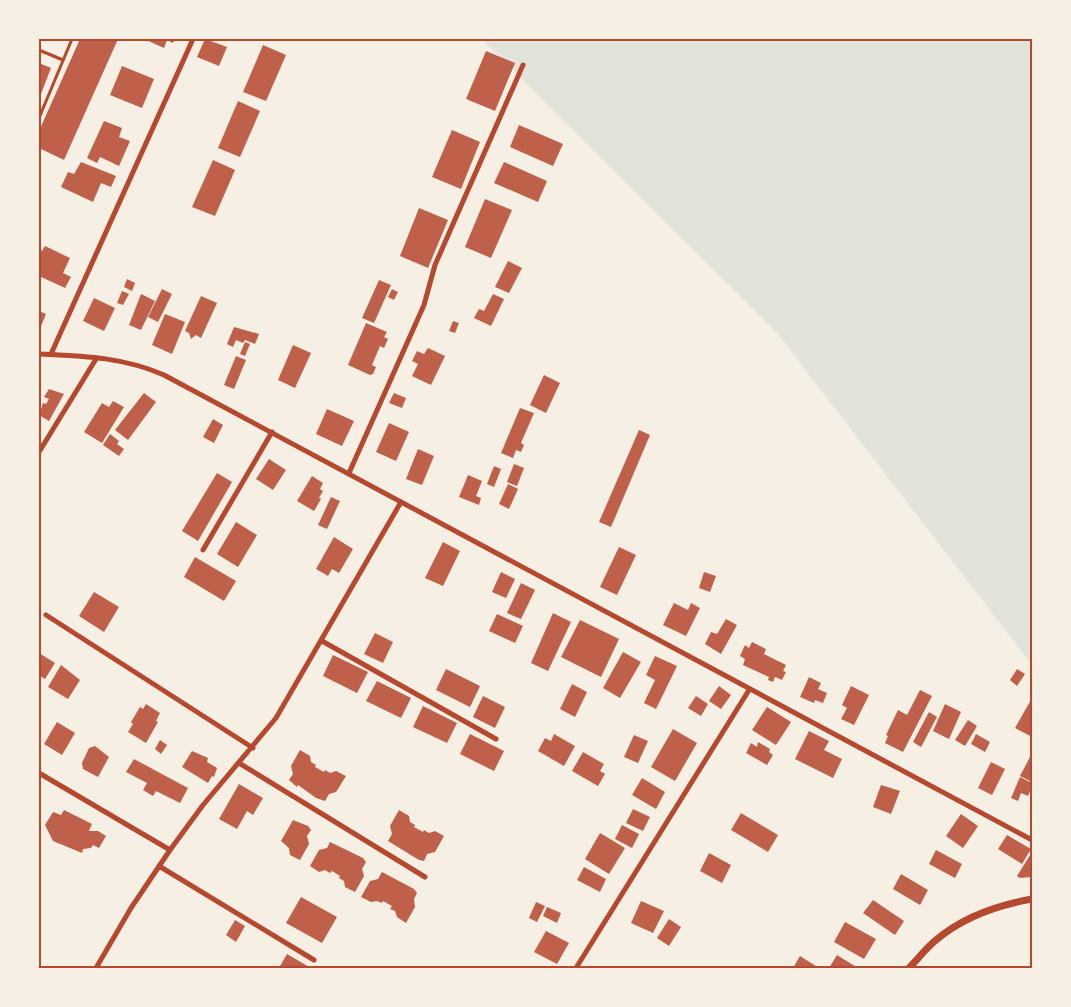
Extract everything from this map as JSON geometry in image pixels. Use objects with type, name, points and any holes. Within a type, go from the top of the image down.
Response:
[{"type":"street","points":[[51,354],[193,39]]},
{"type":"street","points":[[349,473],[424,305],[435,265],[523,65]]},
{"type":"street","points":[[39,354],[116,359],[140,365],[349,473],[749,690],[1032,840]]},
{"type":"street","points":[[39,452],[96,358]]},
{"type":"street","points":[[203,550],[272,432]]},
{"type":"street","points":[[96,968],[170,850],[253,748],[281,710],[401,502]]},
{"type":"street","points":[[46,615],[253,748]]},
{"type":"street","points":[[322,641],[496,739]]},
{"type":"street","points":[[576,968],[749,690]]},
{"type":"street","points":[[239,763],[425,877]]},
{"type":"street","points":[[39,773],[170,850]]},
{"type":"street","points":[[159,866],[314,960]]},
{"type":"street","points":[[909,968],[936,940],[961,923],[983,912],[1032,899]]},
{"type":"lane","points":[[39,118],[72,39]]},
{"type":"lane","points":[[39,50],[64,60]]},
{"type":"shaded area","points":[[482,39],[1032,39],[1032,665],[777,333]]},
{"type":"building","points":[[80,39],[118,39],[64,160],[39,148],[39,131]]},
{"type":"building","points":[[144,39],[175,39],[173,43],[167,40],[164,48]]},
{"type":"building","points":[[205,39],[227,47],[219,66],[197,57]]},
{"type":"building","points":[[263,45],[286,55],[266,101],[243,92]]},
{"type":"building","points":[[486,51],[515,63],[495,111],[466,99]]},
{"type":"building","points":[[39,63],[51,68],[39,99]]},
{"type":"building","points":[[122,66],[154,79],[142,108],[110,95]]},
{"type":"building","points":[[238,101],[260,111],[240,157],[218,148]]},
{"type":"building","points":[[104,121],[122,128],[119,137],[130,141],[119,166],[100,157],[97,163],[87,158]]},
{"type":"building","points":[[519,125],[563,144],[553,166],[510,147]]},
{"type":"building","points":[[452,130],[480,142],[461,189],[432,177]]},
{"type":"building","points":[[213,160],[235,170],[215,216],[192,207]]},
{"type":"building","points":[[81,162],[116,176],[111,187],[101,183],[93,202],[61,187],[68,172],[74,174]]},
{"type":"building","points":[[504,162],[547,181],[538,202],[494,183]]},
{"type":"building","points":[[485,199],[512,210],[491,258],[465,247]]},
{"type":"building","points":[[419,208],[448,220],[428,268],[400,256]]},
{"type":"building","points":[[45,246],[70,258],[63,273],[71,277],[65,288],[39,276],[39,248],[42,251]]},
{"type":"building","points":[[508,261],[522,268],[509,293],[495,287]]},
{"type":"building","points":[[127,279],[135,283],[132,291],[124,287]]},
{"type":"building","points":[[379,280],[391,285],[374,323],[362,318]]},
{"type":"building","points":[[162,289],[172,294],[158,322],[148,317]]},
{"type":"building","points":[[392,289],[398,292],[394,300],[388,297]]},
{"type":"building","points":[[122,291],[129,294],[123,305],[117,303]]},
{"type":"building","points":[[141,294],[155,301],[141,330],[129,325]]},
{"type":"building","points":[[493,294],[504,299],[491,326],[474,318],[479,309],[484,311]]},
{"type":"building","points":[[201,296],[217,303],[201,338],[196,335],[191,339],[189,333],[185,331]]},
{"type":"building","points":[[94,298],[115,308],[104,331],[83,321]]},
{"type":"building","points":[[39,311],[46,314],[39,331]]},
{"type":"building","points":[[165,314],[185,322],[172,354],[152,345]]},
{"type":"building","points":[[453,321],[459,323],[455,333],[449,331]]},
{"type":"building","points":[[366,323],[387,332],[384,337],[388,339],[384,348],[380,346],[372,365],[376,367],[373,374],[370,375],[348,365]]},
{"type":"building","points":[[234,327],[259,334],[255,344],[245,340],[243,343],[236,340],[233,347],[227,344]]},
{"type":"building","points":[[245,342],[250,344],[245,356],[240,354]]},
{"type":"building","points":[[293,345],[311,353],[295,388],[278,380]]},
{"type":"building","points":[[428,348],[445,356],[431,385],[412,376],[418,364],[412,361],[417,351],[424,354]]},
{"type":"building","points":[[236,356],[246,360],[234,389],[224,385]]},
{"type":"building","points":[[544,375],[560,383],[546,413],[530,405]]},
{"type":"building","points":[[49,389],[64,394],[49,421],[39,415],[43,403],[46,404],[49,399],[44,397]]},
{"type":"building","points":[[144,393],[156,402],[128,440],[115,430]]},
{"type":"building","points":[[394,393],[406,398],[402,408],[389,403]]},
{"type":"building","points":[[113,401],[124,407],[102,443],[84,432],[102,403],[109,407]]},
{"type":"building","points":[[520,408],[534,413],[521,443],[524,445],[521,452],[516,450],[513,458],[501,453]]},
{"type":"building","points":[[327,409],[354,421],[342,446],[316,434]]},
{"type":"building","points":[[213,419],[223,425],[214,443],[203,437]]},
{"type":"building","points":[[389,423],[409,432],[396,461],[376,452]]},
{"type":"building","points":[[639,430],[650,435],[611,527],[599,522]]},
{"type":"building","points":[[110,434],[119,441],[117,444],[124,449],[119,456],[103,445]]},
{"type":"building","points":[[418,449],[434,456],[422,485],[406,479]]},
{"type":"building","points":[[269,459],[286,470],[273,490],[256,479]]},
{"type":"building","points":[[514,464],[524,468],[517,486],[507,482]]},
{"type":"building","points":[[494,466],[501,469],[494,487],[487,484]]},
{"type":"building","points":[[217,473],[232,482],[198,541],[182,531]]},
{"type":"building","points":[[468,475],[482,481],[476,496],[481,498],[479,505],[459,497]]},
{"type":"building","points":[[312,476],[323,483],[320,489],[323,491],[319,498],[321,499],[314,511],[297,501]]},
{"type":"building","points":[[508,484],[518,489],[509,509],[499,504]]},
{"type":"building","points":[[331,497],[340,501],[327,529],[318,525]]},
{"type":"building","points":[[236,522],[257,535],[238,567],[217,554]]},
{"type":"building","points":[[334,537],[353,549],[339,573],[332,569],[328,576],[316,569]]},
{"type":"building","points":[[443,542],[460,551],[443,586],[425,578]]},
{"type":"building","points":[[619,547],[636,555],[617,595],[600,587]]},
{"type":"building","points":[[195,557],[236,581],[224,601],[184,577]]},
{"type":"building","points":[[501,572],[515,579],[506,598],[492,592]]},
{"type":"building","points":[[704,572],[716,576],[710,592],[699,588]]},
{"type":"building","points":[[521,583],[535,590],[521,619],[507,613]]},
{"type":"building","points":[[94,592],[119,607],[104,632],[79,616]]},
{"type":"building","points":[[674,603],[688,610],[691,603],[700,608],[686,636],[663,625]]},
{"type":"building","points":[[553,613],[571,622],[548,671],[531,663]]},
{"type":"building","points":[[497,614],[523,626],[515,643],[489,631]]},
{"type":"building","points":[[726,619],[737,625],[721,654],[705,644],[711,632],[717,634]]},
{"type":"building","points":[[580,620],[619,639],[601,677],[561,657]]},
{"type":"building","points":[[375,633],[393,642],[383,663],[364,654]]},
{"type":"building","points":[[752,642],[766,649],[764,654],[786,665],[783,671],[786,672],[782,680],[775,677],[773,682],[768,680],[769,677],[743,665],[745,659],[740,656],[745,645],[749,648]]},
{"type":"building","points":[[623,652],[641,662],[620,698],[603,688]]},
{"type":"building","points":[[39,653],[55,663],[45,679],[39,675]]},
{"type":"building","points":[[333,655],[368,672],[357,693],[323,676]]},
{"type":"building","points":[[655,656],[677,666],[656,709],[644,703],[655,680],[646,675]]},
{"type":"building","points":[[61,665],[80,680],[68,699],[48,687]]},
{"type":"building","points":[[446,669],[480,686],[470,707],[436,690]]},
{"type":"building","points":[[1017,669],[1025,674],[1017,686],[1010,680]]},
{"type":"building","points":[[809,677],[821,683],[818,689],[827,693],[823,703],[815,700],[814,703],[800,697]]},
{"type":"building","points":[[377,681],[411,698],[401,718],[366,701]]},
{"type":"building","points":[[572,684],[587,692],[575,717],[560,709]]},
{"type":"building","points":[[719,686],[731,695],[721,709],[709,701]]},
{"type":"building","points":[[851,686],[869,695],[854,725],[841,719],[847,708],[842,705]]},
{"type":"building","points":[[920,690],[932,696],[903,752],[885,743],[888,736],[886,735],[898,710],[907,715]]},
{"type":"building","points":[[483,696],[505,707],[495,728],[473,717]]},
{"type":"building","points":[[696,696],[708,704],[701,716],[688,708]]},
{"type":"building","points":[[1032,698],[1032,737],[1015,728]]},
{"type":"building","points":[[146,704],[160,713],[156,721],[158,722],[146,743],[128,732],[133,724],[131,722],[140,707],[143,709]]},
{"type":"building","points":[[945,704],[961,712],[949,739],[933,731]]},
{"type":"building","points":[[423,706],[457,723],[447,743],[413,727]]},
{"type":"building","points":[[767,707],[791,722],[776,745],[752,730]]},
{"type":"building","points":[[929,712],[937,717],[921,747],[913,742]]},
{"type":"building","points":[[968,720],[977,726],[965,746],[955,740]]},
{"type":"building","points":[[57,722],[75,733],[62,755],[44,744]]},
{"type":"building","points":[[673,729],[697,743],[675,781],[651,767]]},
{"type":"building","points":[[809,731],[829,741],[824,750],[842,759],[833,778],[795,759]]},
{"type":"building","points":[[470,734],[504,751],[494,771],[460,754]]},
{"type":"building","points":[[554,734],[575,746],[564,766],[538,751],[545,738],[551,741]]},
{"type":"building","points":[[976,734],[990,742],[985,752],[971,744]]},
{"type":"building","points":[[634,735],[648,741],[638,763],[624,757]]},
{"type":"building","points":[[160,740],[167,745],[161,754],[155,749]]},
{"type":"building","points":[[758,742],[770,749],[769,752],[773,755],[767,765],[746,753],[751,743],[757,747]]},
{"type":"building","points":[[95,746],[109,757],[98,777],[83,769],[82,763],[89,748]]},
{"type":"building","points":[[300,750],[310,756],[311,762],[316,765],[315,767],[324,772],[325,770],[330,773],[336,771],[346,776],[336,792],[329,794],[325,801],[316,798],[298,785],[297,787],[289,780],[293,774],[291,766]]},
{"type":"building","points":[[192,751],[208,758],[207,762],[217,768],[214,777],[212,776],[208,783],[182,767]]},
{"type":"building","points":[[583,752],[604,764],[600,771],[605,774],[598,786],[572,771]]},
{"type":"building","points":[[1032,756],[1032,782],[1020,776]]},
{"type":"building","points":[[134,759],[188,788],[180,803],[156,791],[153,796],[143,790],[147,783],[126,772]]},
{"type":"building","points":[[991,762],[1005,769],[992,795],[978,788]]},
{"type":"building","points":[[1020,777],[1032,783],[1032,787],[1028,796],[1021,793],[1018,801],[1011,798]]},
{"type":"building","points":[[642,778],[665,792],[656,809],[632,795]]},
{"type":"building","points":[[239,784],[263,798],[253,815],[247,811],[237,829],[219,819]]},
{"type":"building","points":[[881,785],[900,791],[891,814],[873,807]]},
{"type":"building","points":[[633,809],[650,817],[643,831],[626,823]]},
{"type":"building","points":[[64,810],[92,824],[89,831],[98,831],[106,836],[99,848],[93,845],[91,848],[83,849],[82,853],[53,841],[45,825],[53,812],[61,815]]},
{"type":"building","points":[[399,810],[409,816],[410,822],[415,825],[414,827],[423,832],[424,830],[429,833],[435,831],[444,836],[435,852],[427,854],[424,861],[419,860],[388,841],[392,834],[390,826]]},
{"type":"building","points":[[741,813],[778,835],[768,852],[731,830]]},
{"type":"building","points":[[961,814],[978,826],[963,848],[946,836]]},
{"type":"building","points":[[293,820],[308,826],[311,830],[307,836],[309,844],[300,860],[290,855],[289,848],[281,841]]},
{"type":"building","points":[[622,825],[639,834],[632,848],[615,839]]},
{"type":"building","points":[[600,833],[625,848],[609,874],[585,859]]},
{"type":"building","points":[[1007,835],[1031,849],[1022,864],[998,849]]},
{"type":"building","points":[[330,842],[363,858],[366,862],[362,869],[364,876],[355,892],[345,887],[344,881],[339,878],[340,876],[332,871],[330,873],[325,870],[319,872],[310,866],[319,850],[327,848]]},
{"type":"building","points":[[936,850],[962,864],[955,878],[929,864]]},
{"type":"building","points":[[1032,852],[1032,877],[1020,878],[1017,876]]},
{"type":"building","points":[[709,853],[731,865],[722,883],[700,871]]},
{"type":"building","points":[[584,867],[606,879],[600,892],[577,880]]},
{"type":"building","points":[[382,872],[414,889],[417,893],[414,899],[415,907],[406,923],[397,917],[395,911],[390,909],[392,906],[383,901],[382,903],[377,901],[371,902],[361,897],[370,881],[378,879]]},
{"type":"building","points":[[901,874],[928,890],[920,905],[893,889]]},
{"type":"building","points":[[301,897],[337,917],[322,943],[286,923]]},
{"type":"building","points":[[873,900],[904,921],[895,935],[863,913]]},
{"type":"building","points":[[641,901],[664,911],[653,933],[631,923]]},
{"type":"building","points":[[536,902],[545,906],[537,922],[529,918]]},
{"type":"building","points":[[547,907],[561,913],[557,923],[543,916]]},
{"type":"building","points":[[669,919],[681,927],[669,946],[657,938]]},
{"type":"building","points":[[235,920],[245,926],[236,942],[226,935]]},
{"type":"building","points":[[845,922],[876,939],[864,959],[834,942]]},
{"type":"building","points":[[546,931],[569,943],[557,964],[534,952]]},
{"type":"building","points":[[287,954],[311,968],[279,968]]},
{"type":"building","points":[[837,955],[858,968],[829,968]]},
{"type":"building","points":[[800,956],[819,968],[793,968]]}]
